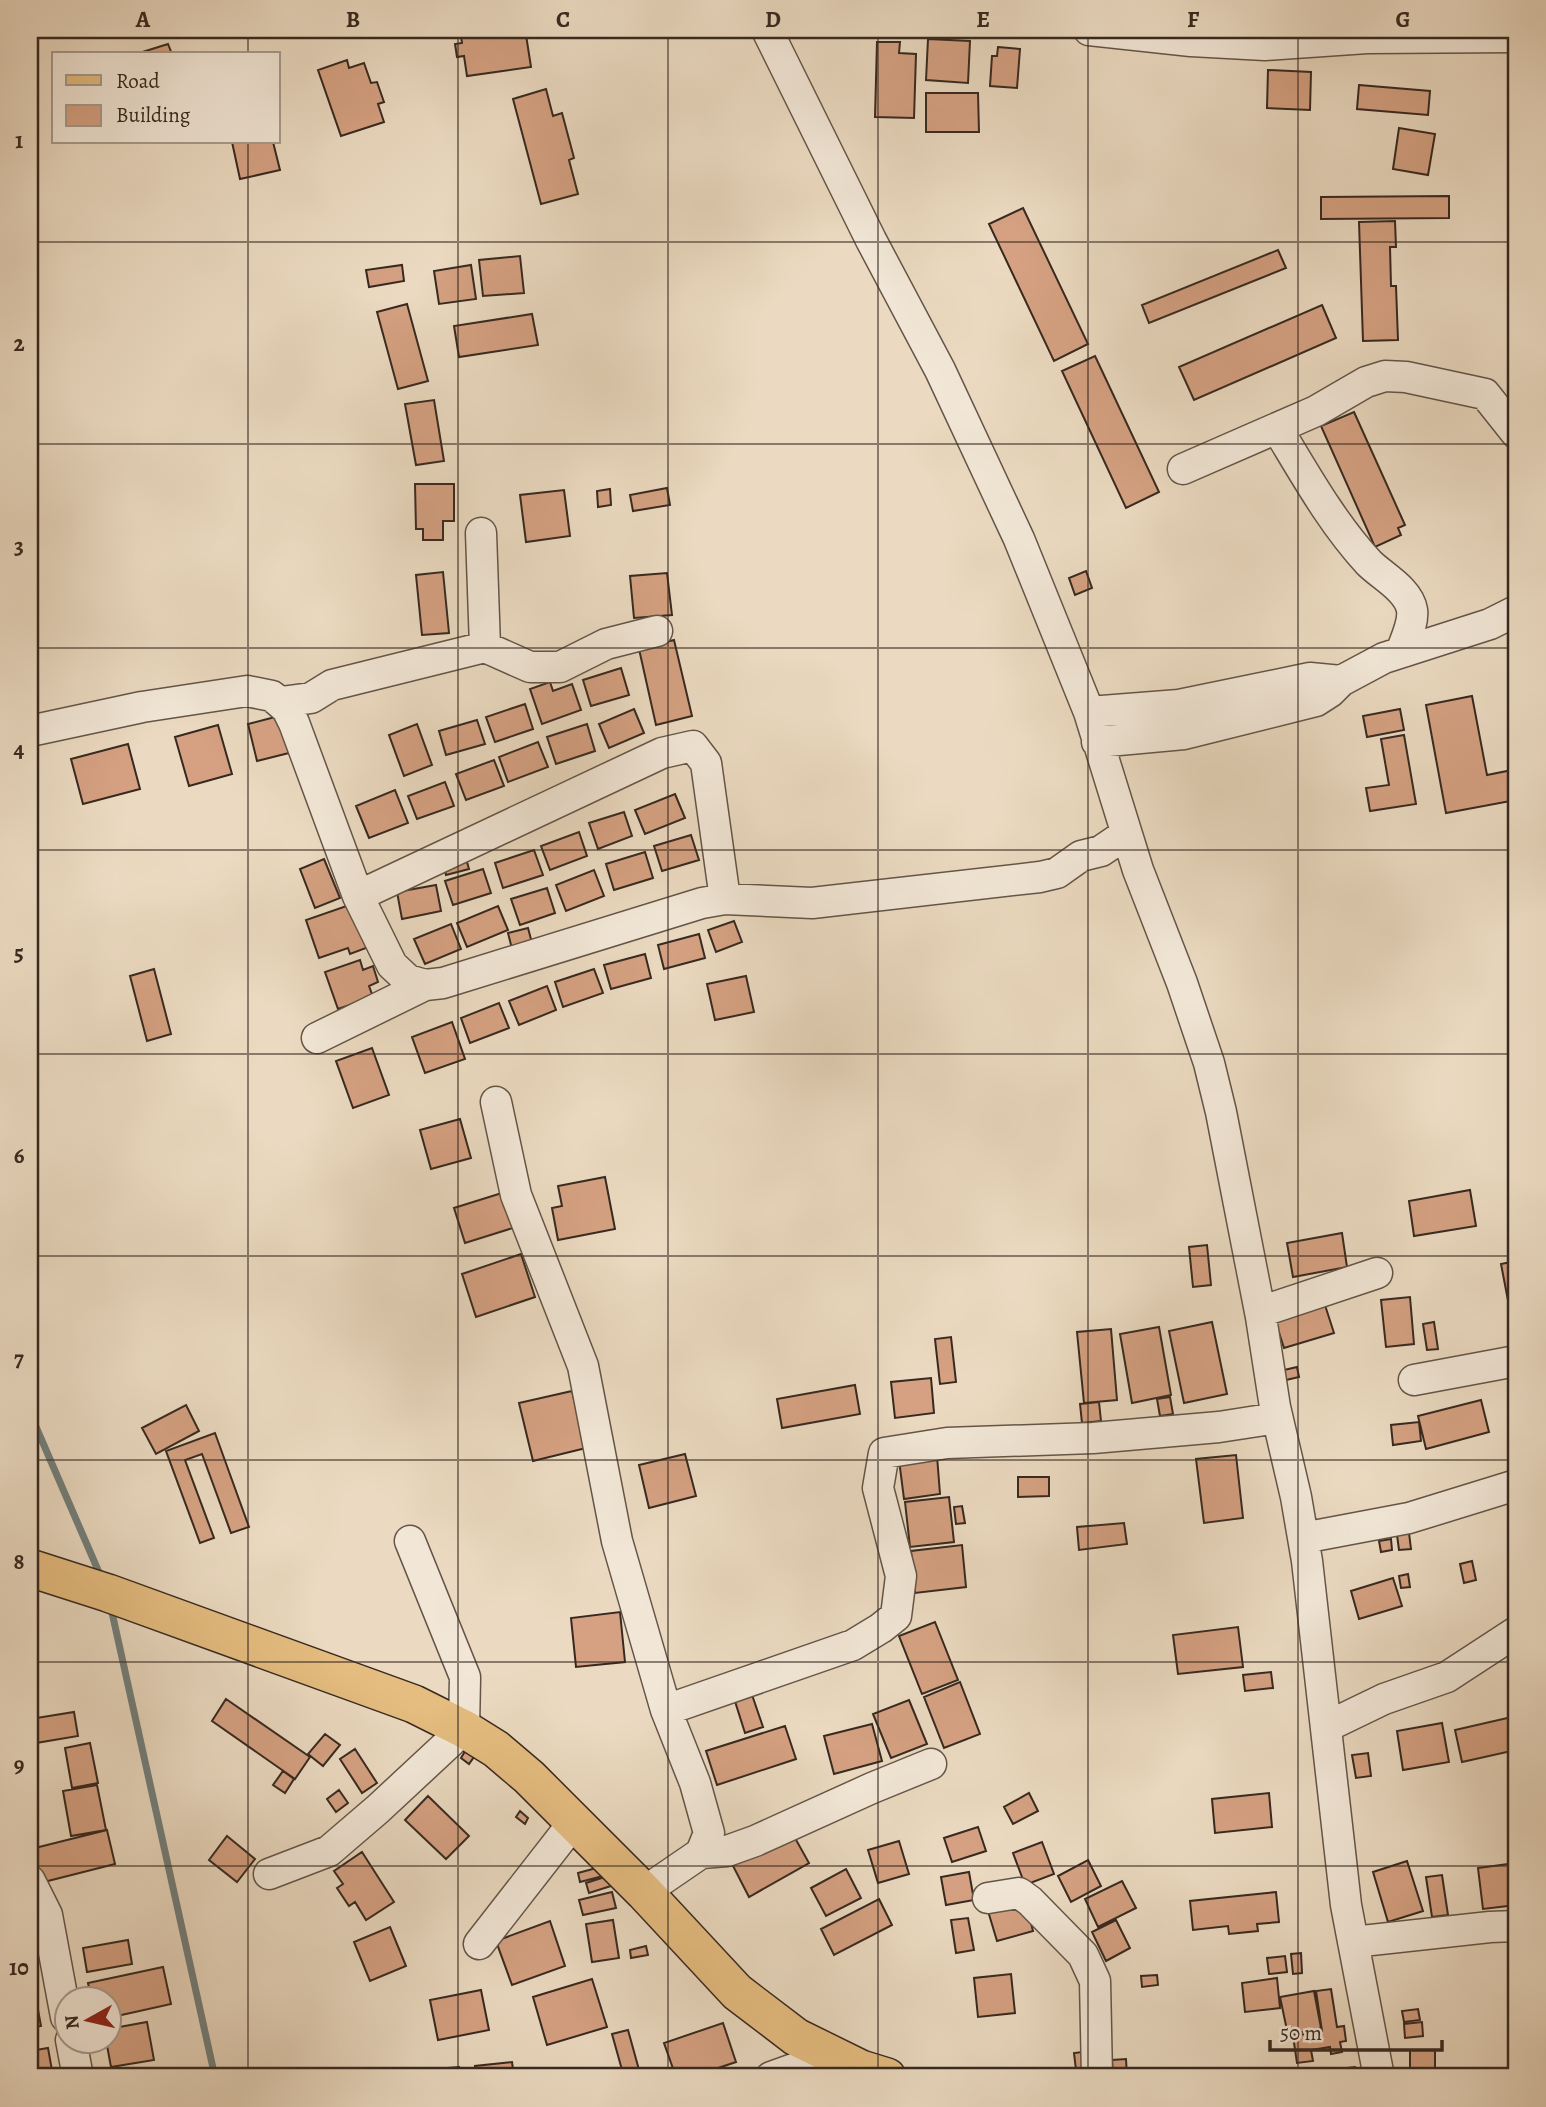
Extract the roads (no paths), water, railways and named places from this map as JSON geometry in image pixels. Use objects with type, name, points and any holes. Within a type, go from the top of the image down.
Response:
[{"type":"main road","points":[[30,1570],[108,1593],[414,1704],[464,1729],[496,1749],[529,1777],[644,1892],[737,1992],[796,2037],[862,2069],[887,2077]]},
{"type":"street","points":[[767,30],[940,370],[1018,539],[1089,712],[1126,834],[1209,1063],[1221,1112],[1303,1538],[1314,1612],[1346,1905],[1379,2077]]},
{"type":"street","points":[[1089,30],[1191,41],[1265,45],[1367,38],[1516,37]]},
{"type":"street","points":[[1183,470],[1316,411],[1366,382],[1385,376],[1406,377],[1485,394],[1516,433]]},
{"type":"street","points":[[1277,428],[1327,509],[1368,562],[1402,592],[1412,610],[1401,652]]},
{"type":"street","points":[[481,533],[485,647]]},
{"type":"street","points":[[1097,742],[1184,734],[1316,701],[1341,681],[1384,658],[1490,624],[1516,611]]},
{"type":"street","points":[[281,702],[311,698],[332,685],[485,647],[530,667],[560,667],[606,644],[657,631]]},
{"type":"street","points":[[1089,712],[1179,705],[1310,678],[1341,681]]},
{"type":"street","points":[[30,731],[142,707],[247,691],[272,696],[288,709],[358,895],[392,965],[408,980],[425,985]]},
{"type":"street","points":[[358,895],[662,753],[693,746],[706,763],[725,899]]},
{"type":"street","points":[[317,1038],[425,985],[443,983],[702,903],[725,899],[812,902],[1040,877],[1058,873],[1082,856],[1101,851],[1126,834]]},
{"type":"street","points":[[496,1102],[516,1195],[583,1366],[617,1541],[666,1710],[695,1783],[709,1833],[701,1853]]},
{"type":"street","points":[[1260,1312],[1377,1273]]},
{"type":"street","points":[[1414,1380],[1516,1361]]},
{"type":"street","points":[[666,1710],[853,1645],[897,1616],[901,1577],[878,1488],[884,1453],[947,1443],[1129,1435],[1219,1427],[1278,1418]]},
{"type":"street","points":[[1303,1538],[1409,1518],[1516,1485]]},
{"type":"street","points":[[269,1874],[329,1851],[378,1810],[464,1729],[465,1677],[410,1541]]},
{"type":"street","points":[[1326,1727],[1384,1699],[1447,1677],[1516,1632]]},
{"type":"street","points":[[644,1892],[701,1853],[727,1851],[755,1841],[932,1764]]},
{"type":"street","points":[[478,1944],[574,1822]]},
{"type":"street","points":[[30,1881],[47,1915],[60,1984]]},
{"type":"street","points":[[988,1898],[1019,1893],[1083,1955],[1095,1981],[1097,2077]]},
{"type":"street","points":[[1353,1942],[1516,1926]]},
{"type":"street","points":[[74,2054],[78,2077]]},
{"type":"street","points":[[771,2077],[832,2055]]},
{"type":"waterway","points":[[30,1413],[101,1577]]},
{"type":"waterway","points":[[111,1608],[215,2077]]}]
